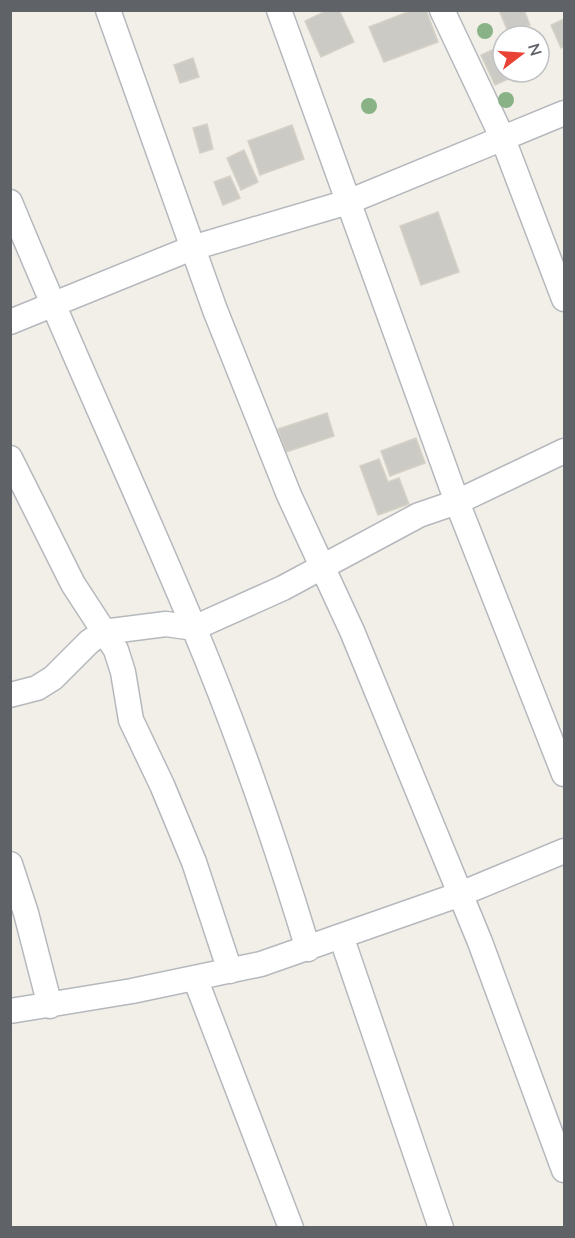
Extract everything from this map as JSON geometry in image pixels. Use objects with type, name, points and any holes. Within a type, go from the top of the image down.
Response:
[{"type":"street","points":[[108,10],[192,248],[289,495],[352,631],[458,895],[480,942],[564,1170]]},
{"type":"street","points":[[279,10],[457,502],[564,774]]},
{"type":"street","points":[[442,10],[503,139],[564,298]]},
{"type":"street","points":[[10,322],[192,248],[348,202],[564,113]]},
{"type":"street","points":[[10,202],[52,305],[195,628],[259,795],[308,949]]},
{"type":"street","points":[[10,695],[37,687],[53,678],[88,642],[103,632],[166,624],[195,628],[283,588],[419,515],[457,502],[564,451]]},
{"type":"street","points":[[10,458],[73,584],[116,651],[123,672],[131,720],[162,785],[194,862],[230,971]]},
{"type":"street","points":[[10,1011],[50,1006],[230,971],[308,949],[458,895],[564,851]]},
{"type":"street","points":[[10,864],[26,913],[50,1006]]},
{"type":"street","points":[[341,936],[441,1227]]},
{"type":"street","points":[[195,978],[291,1227]]},
{"type":"building","points":[[328,10],[339,10],[354,42],[321,57],[305,21]]},
{"type":"building","points":[[413,10],[426,10],[438,42],[384,62],[369,27]]},
{"type":"building","points":[[499,10],[524,10],[530,24],[505,24]]},
{"type":"building","points":[[564,19],[564,46],[561,48],[551,25]]},
{"type":"building","points":[[491,50],[491,76],[481,55]]},
{"type":"building","points":[[193,58],[199,77],[180,83],[174,65]]},
{"type":"building","points":[[207,124],[213,149],[200,153],[193,128]]},
{"type":"building","points":[[292,125],[304,159],[260,175],[248,141]]},
{"type":"building","points":[[244,150],[258,182],[241,190],[227,158]]},
{"type":"building","points":[[230,176],[240,198],[223,205],[214,182]]},
{"type":"building","points":[[438,212],[459,272],[421,285],[400,226]]},
{"type":"building","points":[[327,413],[334,436],[286,452],[278,429]]},
{"type":"building","points":[[416,438],[425,463],[390,476],[381,451]]},
{"type":"building","points":[[379,459],[388,482],[399,478],[409,504],[378,515],[360,466]]}]
